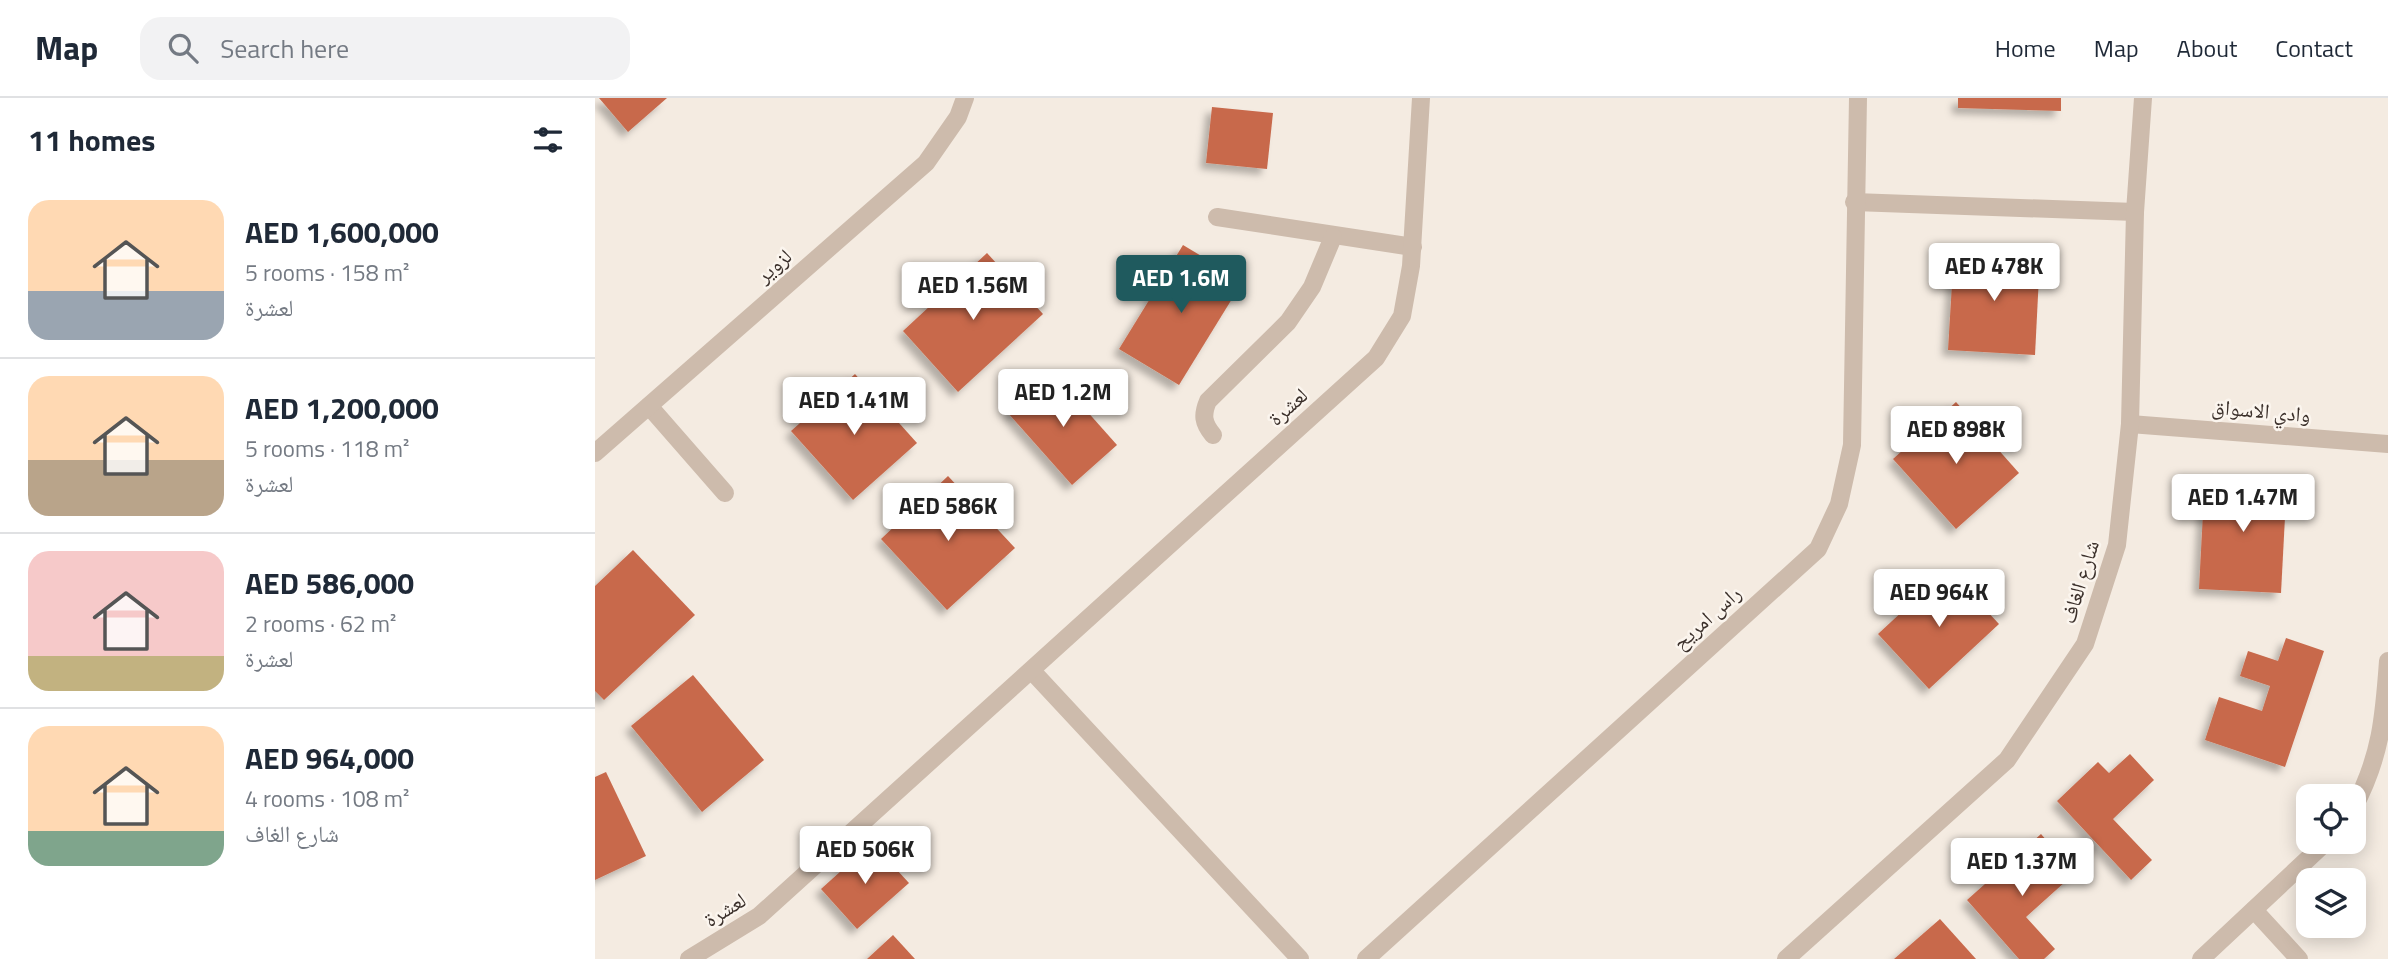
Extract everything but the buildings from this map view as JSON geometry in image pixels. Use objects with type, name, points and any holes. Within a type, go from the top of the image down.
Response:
[{"type":"street","name":"لزوير","points":[[595,453],[926,163],[958,117],[965,98]]},
{"type":"street","name":"لعشرة","points":[[689,959],[759,916],[1376,358],[1402,316],[1413,247],[1421,98]]},
{"type":"street","name":"راس امريح","points":[[1366,959],[1818,549],[1839,505],[1852,445],[1854,202],[1858,98]]},
{"type":"street","name":"شارع الغاف","points":[[1786,959],[2007,760],[2085,644],[2117,545],[2130,424],[2135,212],[2143,98]]},
{"type":"street","points":[[1854,202],[2135,212]]},
{"type":"street","points":[[1217,217],[1333,237],[1413,247]]},
{"type":"street","points":[[1213,435],[1205,426],[1203,413],[1208,401],[1288,321],[1312,288],[1333,237]]},
{"type":"street","points":[[649,406],[725,494]]},
{"type":"street","name":"وادي الاسواق","points":[[2130,424],[2388,444]]},
{"type":"street","points":[[2366,784],[2383,732],[2388,661]]},
{"type":"street","points":[[1032,671],[1300,959]]},
{"type":"street","points":[[2201,959],[2313,854]]},
{"type":"street","points":[[2254,910],[2299,959]]}]
